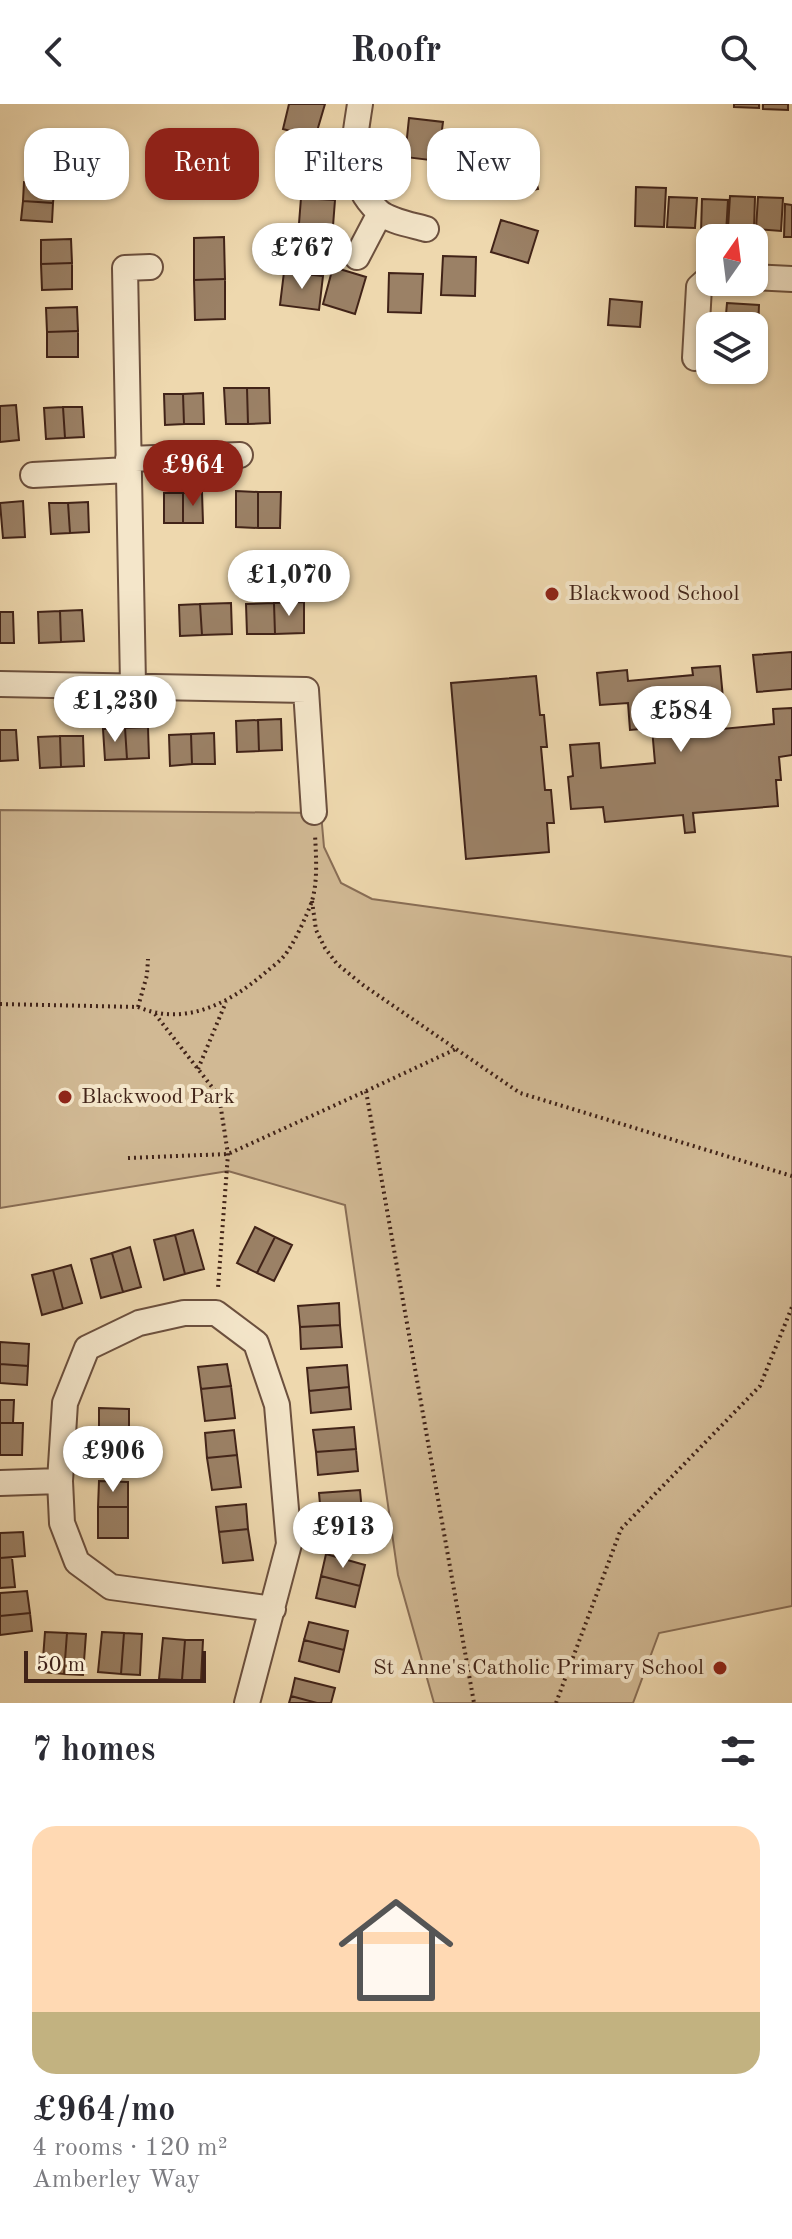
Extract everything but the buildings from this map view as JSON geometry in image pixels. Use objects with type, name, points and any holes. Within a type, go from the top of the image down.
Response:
[{"type":"street","points":[[360,104],[354,145],[356,179],[380,213],[426,229]]},
{"type":"street","points":[[357,257],[380,213]]},
{"type":"street","points":[[133,684],[125,268],[150,267]]},
{"type":"street","points":[[768,278],[792,279]]},
{"type":"street","points":[[695,358],[698,296]]},
{"type":"street","points":[[33,475],[240,455]]},
{"type":"street","points":[[0,684],[133,684],[306,690],[314,812]]},
{"type":"street","points":[[247,1703],[273,1609],[289,1544],[277,1405],[256,1343],[216,1313],[184,1313],[139,1323],[87,1348],[65,1403],[60,1481],[62,1523],[77,1562],[111,1587],[273,1609]]},
{"type":"street","points":[[0,1483],[60,1481]]},
{"type":"path","points":[[314,812],[317,864],[312,901],[316,930],[337,964],[520,1093],[792,1176]]},
{"type":"path","points":[[0,1004],[138,1007],[155,1014],[188,1013],[226,1002],[240,994],[285,955],[312,901]]},
{"type":"path","points":[[138,1007],[148,959]]},
{"type":"path","points":[[198,1069],[226,1002]]},
{"type":"path","points":[[155,1014],[219,1096],[228,1154],[216,1313]]},
{"type":"path","points":[[128,1158],[228,1154],[456,1049]]},
{"type":"path","points":[[366,1091],[474,1703]]},
{"type":"path","points":[[556,1703],[621,1529],[760,1386],[792,1307]]},
{"type":"shaded area","points":[[0,810],[321,813],[324,847],[341,883],[372,899],[792,957],[792,1606],[659,1633],[633,1703],[434,1703],[398,1575],[345,1205],[228,1171],[0,1208]]},
{"type":"place","name":"Blackwood School","points":[[552,594]]},
{"type":"place","name":"Blackwood Park","points":[[65,1097]]},
{"type":"place","name":"St Anne's Catholic Primary School","points":[[720,1668]]}]
